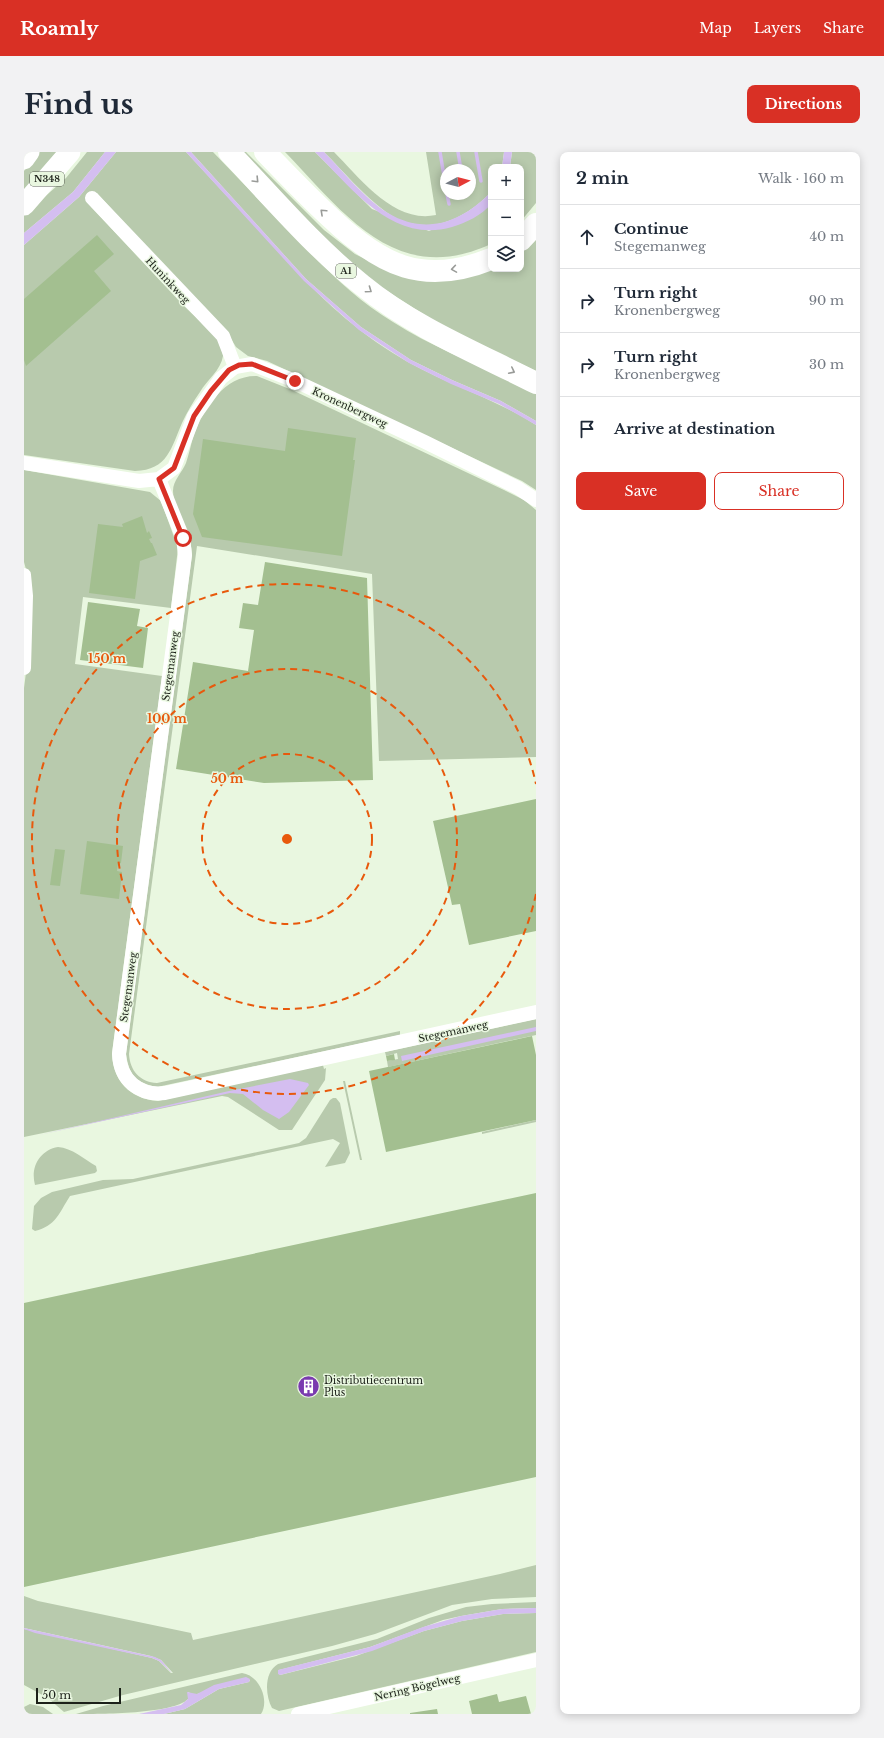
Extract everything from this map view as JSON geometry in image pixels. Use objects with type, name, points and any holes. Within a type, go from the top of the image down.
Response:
[{"type":"highway","name":"A1","points":[[229,152],[330,257],[362,285],[399,312],[444,337],[536,383]]},
{"type":"highway","points":[[265,152],[352,238],[375,255],[395,264],[415,270],[444,271],[473,266],[488,260]]},
{"type":"highway","points":[[524,237],[536,224]]},
{"type":"main road","name":"N348","points":[[24,159],[29,152]]},
{"type":"main road","name":"N348","points":[[24,205],[70,152]]},
{"type":"street","name":"Huninkweg","points":[[92,198],[223,336],[235,367]]},
{"type":"street","name":"Kronenbergweg","points":[[235,367],[245,364],[258,366],[295,381],[425,442],[518,488],[536,500]]},
{"type":"street","points":[[24,463],[139,482],[159,479],[174,468],[188,429],[201,404],[225,373],[235,367]]},
{"type":"street","name":"Stegemanweg","points":[[159,479],[183,538],[185,555],[119,1054],[119,1061],[125,1076],[132,1085],[143,1091],[158,1094],[165,1093],[536,1012]]},
{"type":"street","points":[[24,575],[26,636],[24,668]]},
{"type":"street","name":"Nering Bögelweg","points":[[298,1714],[536,1660]]},
{"type":"green space","points":[[38,152],[57,152],[24,191],[24,171]]},
{"type":"green space","points":[[87,152],[105,152],[73,192],[24,233],[24,215],[66,178]]},
{"type":"green space","points":[[116,152],[186,152],[301,276],[335,309],[372,339],[410,363],[501,406],[536,425],[536,490],[522,481],[267,361],[248,356],[236,347],[227,332],[173,277],[97,193],[88,203],[183,305],[216,337],[220,343],[222,351],[222,361],[220,366],[190,407],[167,456],[155,467],[135,471],[24,455],[24,245],[79,197]]},
{"type":"green space","points":[[191,152],[213,152],[325,268],[378,313],[428,342],[536,394],[536,421],[501,401],[452,380],[411,360],[361,327],[306,279]]},
{"type":"green space","points":[[239,152],[246,152],[324,230],[355,254],[379,266],[488,268],[488,272],[524,272],[524,247],[536,237],[536,371],[445,328],[362,275]]},
{"type":"green space","points":[[285,152],[315,152],[372,209],[429,231],[488,205],[488,245],[457,255],[427,257],[400,250],[374,237],[351,220]]},
{"type":"green space","points":[[324,152],[334,152],[367,186],[392,206],[406,213],[421,216],[436,215],[426,152],[504,152],[502,164],[488,164],[488,195],[480,203],[468,211],[442,223],[428,225],[414,224],[400,220],[386,212],[362,191]]},
{"type":"green space","points":[[512,152],[536,152],[536,203],[524,217],[524,164],[510,164]]},
{"type":"green space","points":[[257,376],[292,390],[504,490],[524,500],[536,510],[536,757],[379,761],[372,574],[197,546],[129,1054],[131,1066],[141,1078],[157,1083],[400,1031],[400,1035],[157,1087],[144,1083],[135,1077],[129,1067],[126,1054],[192,555],[189,538],[174,499],[173,487],[186,463],[194,434],[210,404],[218,394],[235,381],[246,377]]},
{"type":"green space","points":[[24,470],[150,492],[161,501],[178,548],[171,608],[83,597],[75,664],[162,676],[112,1053],[116,1072],[125,1087],[131,1092],[148,1100],[158,1101],[323,1065],[324,1069],[326,1068],[325,1080],[292,1130],[279,1130],[228,1097],[222,1096],[24,1137],[24,688],[28,657],[27,573],[24,562]]},
{"type":"green space","points":[[536,1019],[536,1035],[388,1067],[387,1061],[398,1059],[397,1053],[386,1056],[385,1052]]},
{"type":"green space","points":[[343,1081],[345,1081],[362,1160],[360,1160]]},
{"type":"green space","points":[[336,1098],[340,1103],[350,1153],[345,1163],[325,1167],[340,1143],[333,1139],[70,1196],[60,1213],[48,1226],[35,1231],[32,1229],[34,1206],[41,1198],[52,1192],[103,1180],[133,1179],[299,1143],[306,1138],[330,1100]]},
{"type":"green space","points":[[536,1120],[536,1122],[482,1134],[482,1132]]},
{"type":"green space","points":[[58,1147],[68,1149],[78,1154],[96,1166],[97,1171],[95,1173],[35,1185],[34,1172],[38,1160],[46,1152]]},
{"type":"green space","points":[[536,1565],[536,1597],[492,1599],[452,1605],[375,1634],[332,1646],[123,1695],[64,1712],[48,1698],[24,1685],[24,1629],[152,1658],[159,1661],[171,1673],[173,1673],[161,1660],[151,1656],[24,1628],[24,1596],[38,1601],[191,1633],[193,1640]]},
{"type":"green space","points":[[536,1602],[536,1608],[502,1609],[443,1620],[370,1647],[279,1670],[278,1672],[280,1675],[356,1656],[424,1631],[462,1621],[503,1614],[536,1613],[536,1652],[279,1711],[272,1708],[270,1703],[267,1690],[268,1678],[270,1672],[278,1664],[377,1639],[429,1618],[466,1607]]},
{"type":"green space","points":[[242,1673],[253,1678],[261,1689],[264,1702],[261,1714],[164,1714],[185,1709],[219,1689],[249,1682],[250,1680],[197,1694],[188,1692],[188,1699],[180,1704],[168,1708],[135,1712],[76,1714],[103,1706]]},
{"type":"green space","points":[[30,1704],[43,1707],[53,1714],[24,1714],[24,1707]]},
{"type":"shaded area","points":[[105,152],[116,152],[79,197],[24,245],[24,233],[73,192]]},
{"type":"shaded area","points":[[186,152],[191,152],[306,279],[361,327],[411,360],[452,380],[501,401],[536,421],[536,425],[499,404],[451,384],[409,363],[359,330],[304,281]]},
{"type":"shaded area","points":[[315,152],[324,152],[354,184],[379,207],[402,220],[416,224],[443,222],[456,218],[468,211],[488,195],[488,207],[473,218],[452,227],[430,230],[411,228],[392,220],[375,210],[344,182]]},
{"type":"shaded area","points":[[504,152],[512,152],[510,164],[502,164]]},
{"type":"shaded area","points":[[536,1027],[536,1031],[402,1061],[401,1056]]},
{"type":"shaded area","points":[[290,1079],[308,1083],[309,1085],[289,1112],[279,1119],[263,1110],[243,1094],[230,1093],[39,1135],[229,1091]]},
{"type":"shaded area","points":[[536,1608],[536,1613],[503,1614],[462,1621],[424,1631],[372,1651],[280,1675],[278,1674],[278,1670],[370,1647],[423,1627],[461,1616],[502,1609]]},
{"type":"shaded area","points":[[24,1628],[155,1657],[161,1660],[172,1673],[159,1661],[152,1658],[35,1633]]},
{"type":"shaded area","points":[[246,1677],[250,1679],[249,1682],[219,1689],[185,1709],[164,1714],[139,1714],[181,1705],[188,1699],[187,1692],[197,1694],[214,1685]]},
{"type":"building","points":[[97,235],[114,254],[94,271],[111,291],[26,366],[24,360],[24,299]]},
{"type":"building","points":[[288,428],[356,438],[353,460],[355,460],[342,556],[202,537],[193,514],[203,439],[285,451]]},
{"type":"building","points":[[142,516],[147,533],[149,531],[152,538],[149,539],[157,555],[140,561],[135,599],[89,593],[98,524],[123,527],[122,524]]},
{"type":"building","points":[[265,562],[367,578],[373,780],[264,783],[176,769],[193,662],[248,671],[254,630],[239,628],[243,603],[258,605]]},
{"type":"building","points":[[88,602],[140,609],[137,626],[148,628],[143,668],[80,660]]},
{"type":"building","points":[[536,799],[536,931],[469,945],[460,904],[452,905],[433,821]]},
{"type":"building","points":[[87,841],[123,846],[121,863],[118,864],[117,871],[122,872],[119,899],[80,894]]},
{"type":"building","points":[[55,849],[65,850],[60,886],[50,885]]},
{"type":"building","points":[[532,1036],[536,1055],[536,1120],[386,1152],[369,1071]]},
{"type":"building","points":[[394,1054],[395,1060],[387,1061],[386,1056]]},
{"type":"building","name":"Distributiecentrum Plus","points":[[536,1193],[536,1477],[24,1587],[24,1303]]},
{"type":"building","points":[[497,1694],[499,1702],[526,1696],[531,1714],[472,1714],[469,1701]]},
{"type":"building","points":[[437,1709],[438,1714],[410,1714],[410,1713]]},
{"type":"waterway","points":[[440,152],[442,164]]},
{"type":"waterway","points":[[458,152],[460,164]]},
{"type":"waterway","points":[[476,152],[481,181]]},
{"type":"waterway","points":[[448,200],[449,204]]},
{"type":"place","name":"Distributiecentrum Plus","points":[[308,1386]]},
{"type":"route","points":[[183,538],[159,479],[171,472],[178,462],[188,429],[201,404],[225,373],[239,365],[252,364],[295,381]]}]
